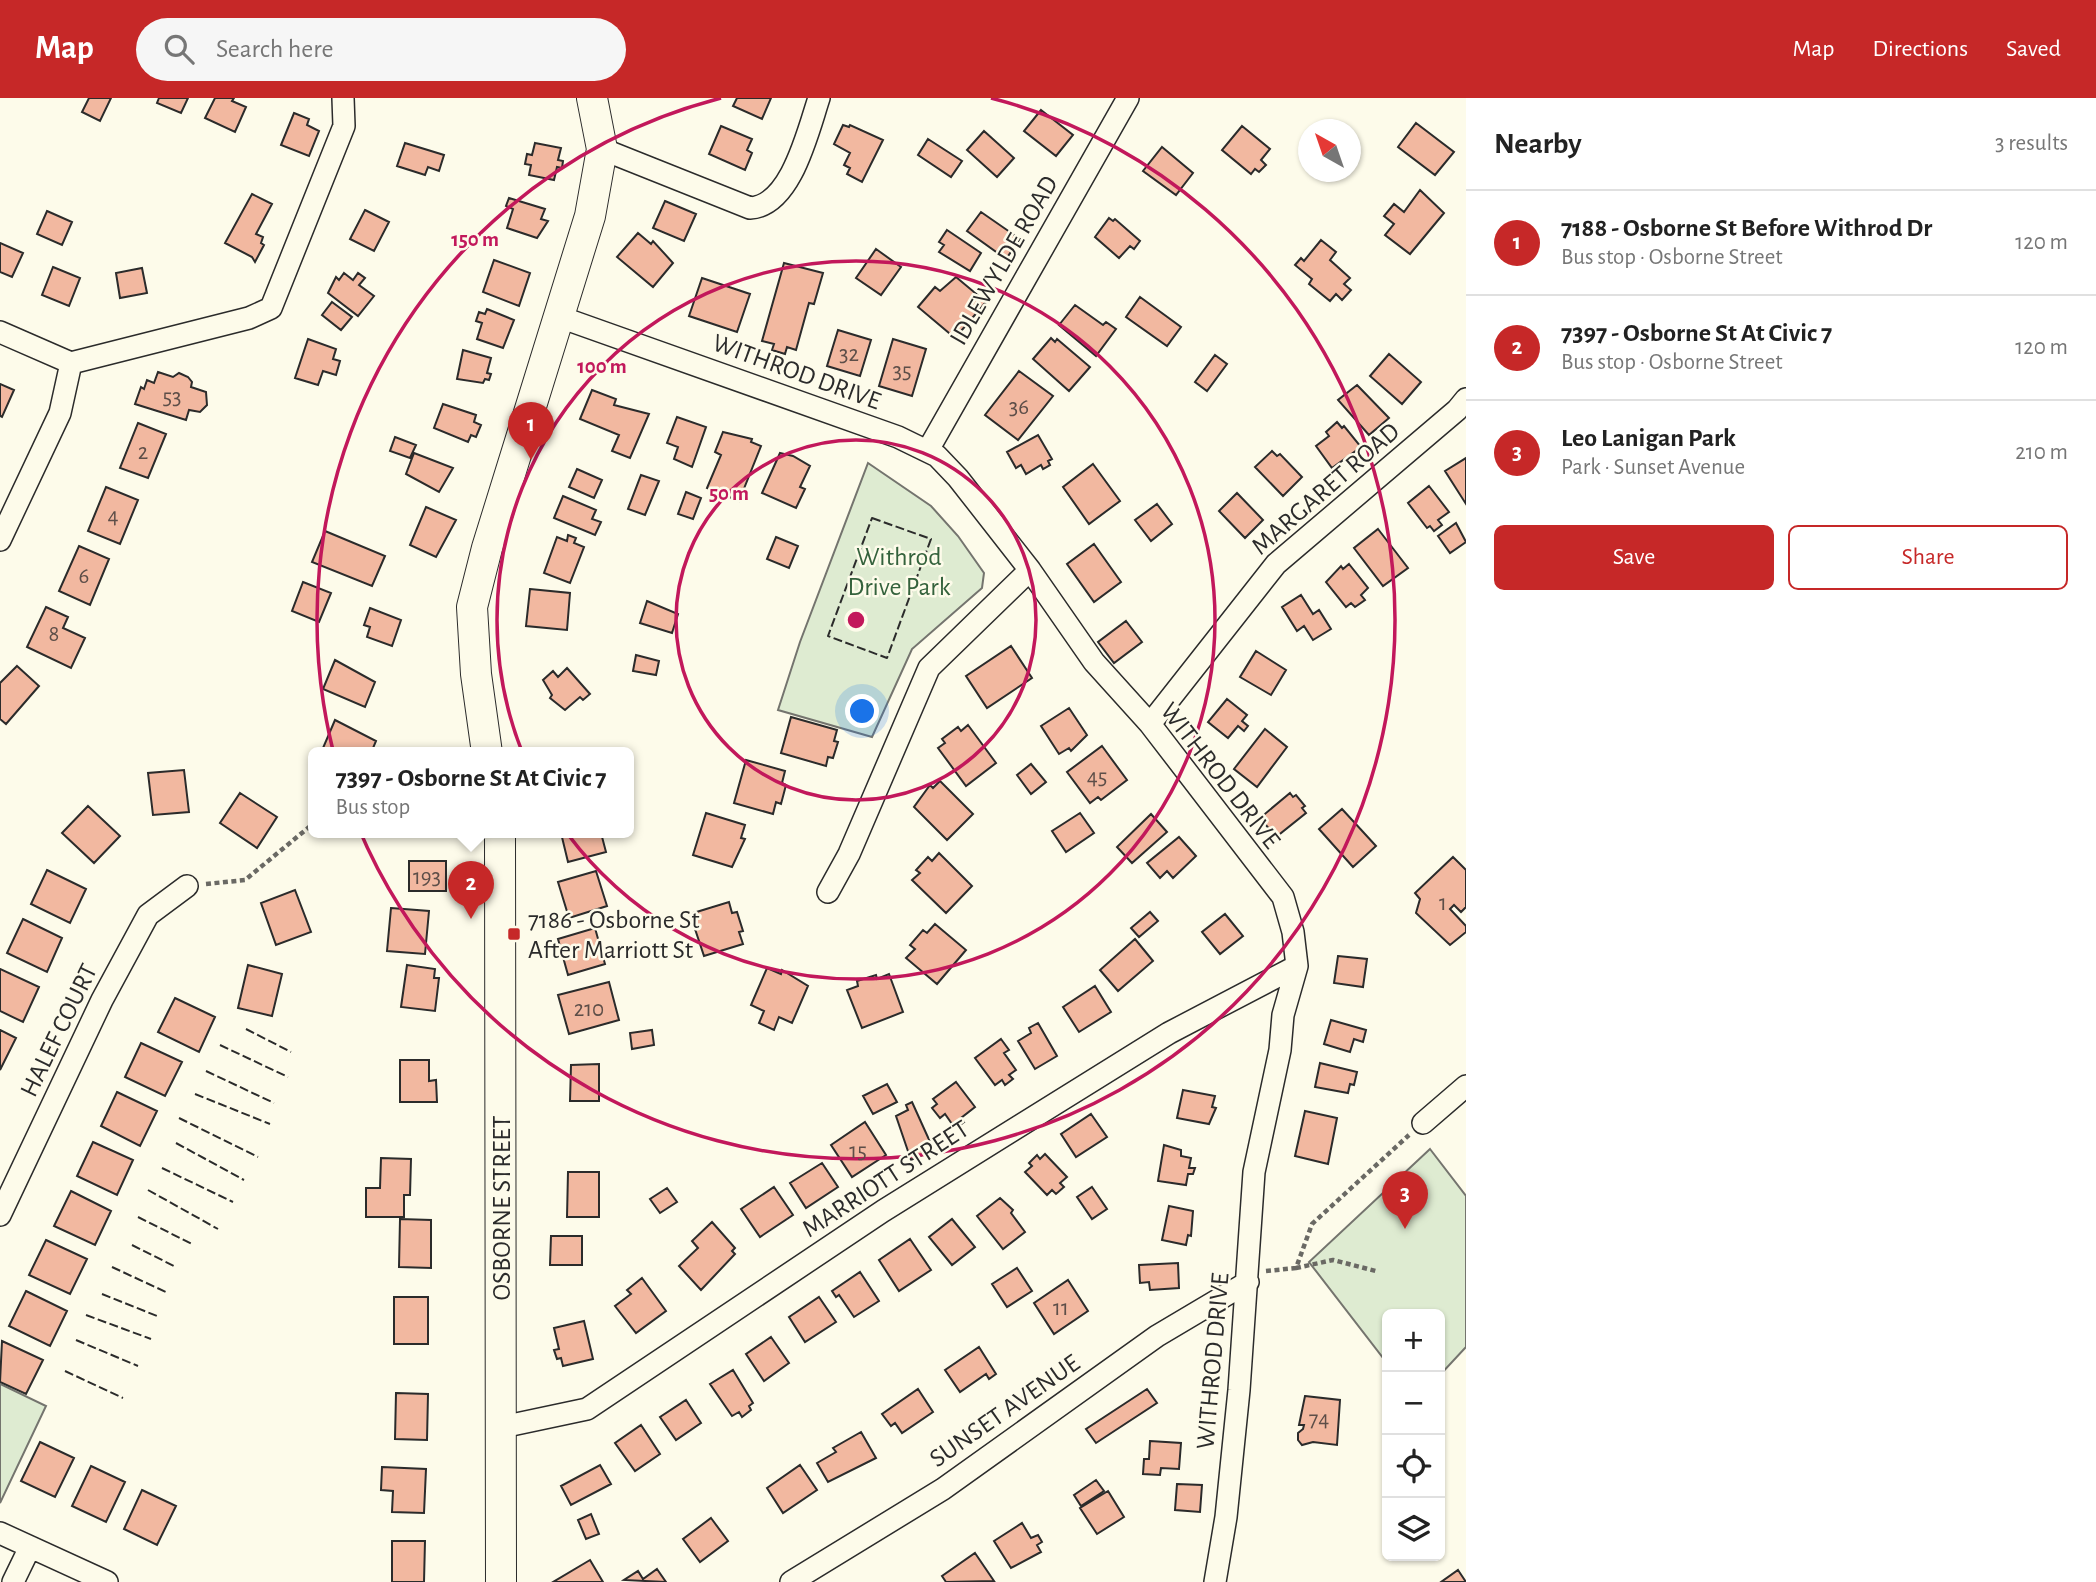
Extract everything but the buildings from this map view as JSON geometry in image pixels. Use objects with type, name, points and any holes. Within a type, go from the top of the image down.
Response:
[{"type":"street","points":[[0,332],[71,363],[237,321],[271,308],[344,126],[343,98]]},
{"type":"street","points":[[486,747],[476,674],[472,607],[487,548],[590,216],[602,149],[592,98]]},
{"type":"street","points":[[602,149],[750,208],[757,207],[772,200],[786,184],[819,98]]},
{"type":"street","name":"IDLEWYLDE ROAD","points":[[928,450],[1128,98]]},
{"type":"street","name":"WITHROD DRIVE","points":[[560,317],[639,343],[928,450],[958,478],[1030,570],[1094,662],[1150,724],[1283,897],[1297,948],[1297,966],[1283,1016],[1280,1049],[1254,1172],[1249,1221],[1248,1282],[1226,1517],[1215,1582]]},
{"type":"street","points":[[0,540],[60,412],[71,363]]},
{"type":"street","name":"MARGARET ROAD","points":[[1150,724],[1276,564],[1457,410],[1466,399]]},
{"type":"street","points":[[828,892],[849,854],[929,668],[1030,570]]},
{"type":"street","name":"OSBORNE STREET","points":[[500,838],[501,1582]]},
{"type":"street","name":"HALEF COURT","points":[[0,1215],[102,1000],[148,915],[187,886]]},
{"type":"street","name":"MARRIOTT STREET","points":[[502,1427],[587,1409],[883,1210],[1169,1033],[1297,966]]},
{"type":"street","points":[[1423,1123],[1466,1086]]},
{"type":"street","name":"SUNSET AVENUE","points":[[791,1582],[943,1489],[1157,1336],[1248,1282]]},
{"type":"street","points":[[0,1533],[107,1582]]},
{"type":"street","points":[[13,1582],[30,1547]]},
{"type":"path","points":[[187,886],[245,880],[308,827]]},
{"type":"path","points":[[1296,1268],[1312,1224],[1423,1123]]},
{"type":"path","points":[[1248,1282],[1262,1271],[1296,1268],[1333,1260],[1376,1271]]},
{"type":"green space","name":"Withrod Drive Park","points":[[868,463],[931,506],[958,536],[984,573],[982,588],[912,649],[872,737],[778,710],[800,642]]},
{"type":"green space","points":[[1430,1149],[1466,1196],[1466,1347],[1445,1370],[1445,1309],[1382,1309],[1382,1357],[1309,1262]]},
{"type":"green space","points":[[0,1384],[46,1406],[0,1503]]},
{"type":"fence","points":[[872,518],[931,539],[887,658],[828,636],[872,518]]},
{"type":"fence","points":[[246,1029],[291,1052]]},
{"type":"fence","points":[[220,1045],[288,1077]]},
{"type":"fence","points":[[206,1071],[274,1103]]},
{"type":"fence","points":[[195,1094],[270,1124]]},
{"type":"fence","points":[[179,1118],[258,1157]]},
{"type":"fence","points":[[176,1143],[244,1180]]},
{"type":"fence","points":[[162,1168],[233,1202]]},
{"type":"fence","points":[[148,1190],[218,1229]]},
{"type":"fence","points":[[138,1217],[192,1244]]},
{"type":"fence","points":[[132,1245],[176,1267]]},
{"type":"fence","points":[[112,1267],[166,1292]]},
{"type":"fence","points":[[102,1294],[157,1316]]},
{"type":"fence","points":[[86,1315],[151,1339]]},
{"type":"fence","points":[[76,1340],[138,1366]]},
{"type":"fence","points":[[65,1371],[123,1398]]},
{"type":"place","name":"7188 - Osborne St Before Withrod Dr","points":[[531,460]]},
{"type":"place","name":"7397 - Osborne St At Civic 7","points":[[471,919]]},
{"type":"place","name":"7186 - Osborne St After Marriott St","points":[[514,934]]},
{"type":"place","name":"Leo Lanigan Park","points":[[1405,1229]]}]
